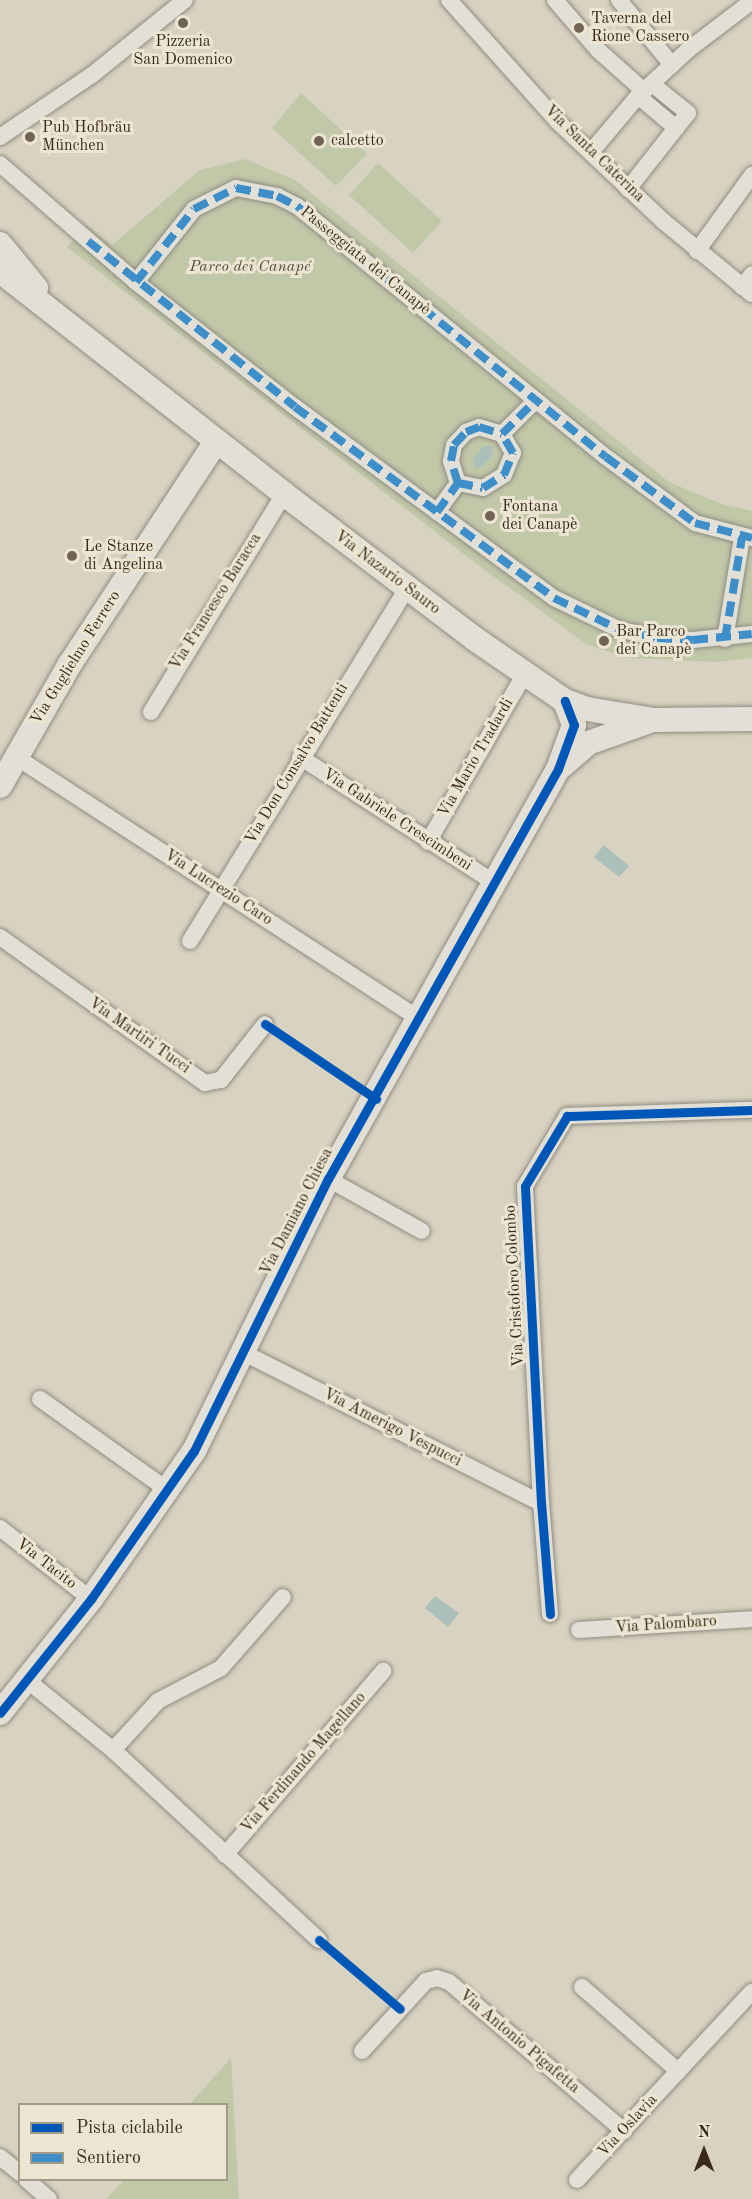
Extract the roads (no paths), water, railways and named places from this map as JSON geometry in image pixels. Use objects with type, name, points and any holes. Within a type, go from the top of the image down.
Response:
[{"type":"street","points":[[0,137],[92,75],[184,0]]},
{"type":"street","name":"Via Santa Caterina","points":[[449,0],[557,121],[628,189],[697,251],[749,285]]},
{"type":"street","points":[[555,0],[598,50],[644,91],[676,128],[628,189]]},
{"type":"street","points":[[619,0],[672,65]]},
{"type":"street","points":[[591,152],[644,91],[672,65],[749,4]]},
{"type":"street","points":[[0,164],[136,282],[437,512],[554,598],[584,616],[657,638],[725,639],[752,634]]},
{"type":"street","points":[[697,251],[752,175]]},
{"type":"street","name":"Passeggiata dei Canapè","points":[[136,282],[194,209],[236,189],[277,196],[297,206],[536,400],[695,523],[747,538],[725,639]]},
{"type":"street","name":"Via Nazario Sauro","points":[[0,244],[64,322]]},
{"type":"street","name":"Via Nazario Sauro","points":[[3,276],[407,588],[524,675],[565,701],[587,709],[654,720],[748,722]]},
{"type":"street","points":[[502,434],[536,400]]},
{"type":"street","points":[[479,427],[502,434],[513,453],[504,475],[483,488],[458,483],[450,461],[454,445],[466,432],[479,427]]},
{"type":"street","name":"Via Guglielmo Ferrero","points":[[0,786],[70,664],[216,442]]},
{"type":"street","points":[[437,512],[458,483]]},
{"type":"street","name":"Via Francesco Baracca","points":[[151,712],[284,494]]},
{"type":"street","name":"Via Don Consalvo Battenti","points":[[190,941],[300,757],[407,588]]},
{"type":"street","name":"Via Mario Tradardi","points":[[428,842],[524,675]]},
{"type":"street","name":"Via Damiano Chiesa","points":[[4,1702],[28,1682],[91,1599],[169,1491],[194,1450],[244,1353],[328,1179],[558,769],[574,725],[565,701]]},
{"type":"street","name":"Via Damiano Chiesa","points":[[558,769],[588,743],[654,720]]},
{"type":"street","name":"Via Lucrezio Caro","points":[[16,757],[419,1019]]},
{"type":"street","name":"Via Gabriele Crescimbeni","points":[[300,757],[428,842],[495,883]]},
{"type":"street","name":"Via Martiri Tucci","points":[[0,937],[206,1083],[222,1080],[265,1024]]},
{"type":"street","name":"Via Cristoforo Colombo","points":[[550,1614],[541,1503],[525,1186],[567,1116],[752,1110]]},
{"type":"street","points":[[328,1179],[422,1231]]},
{"type":"street","name":"Via Amerigo Vespucci","points":[[244,1353],[541,1503]]},
{"type":"street","points":[[40,1399],[169,1491]]},
{"type":"street","name":"Via Tacito","points":[[0,1528],[91,1599]]},
{"type":"street","points":[[113,1750],[158,1701],[221,1668],[283,1597]]},
{"type":"street","name":"Via Palombaro","points":[[579,1630],[752,1619]]},
{"type":"street","name":"Via Ferdinando Magellano","points":[[225,1855],[383,1671]]},
{"type":"street","points":[[28,1682],[113,1750],[319,1940]]},
{"type":"street","name":"Via Antonio Pigafetta","points":[[362,2051],[426,1982],[437,1978],[449,1982],[624,2131]]},
{"type":"street","points":[[582,1987],[678,2072]]},
{"type":"street","name":"Via Oslavia","points":[[577,2180],[752,1992]]},
{"type":"street","points":[[0,2157],[18,2171]]},
{"type":"street","points":[[28,2181],[49,2199]]},
{"type":"place","name":"Pizzeria San Domenico","points":[[183,23]]},
{"type":"place","name":"Taverna del Rione Cassero","points":[[579,28]]},
{"type":"place","name":"Pub Hofbräu München","points":[[30,137]]},
{"type":"place","name":"calcetto","points":[[319,141]]},
{"type":"place","name":"Fontana dei Canapè","points":[[490,516]]},
{"type":"place","name":"Le Stanze di Angelina","points":[[72,556]]},
{"type":"place","name":"Bar Parco dei Canapè","points":[[604,641]]},
{"type":"park label","name":"Parco dei Canapé","points":[[250,267]]}]
